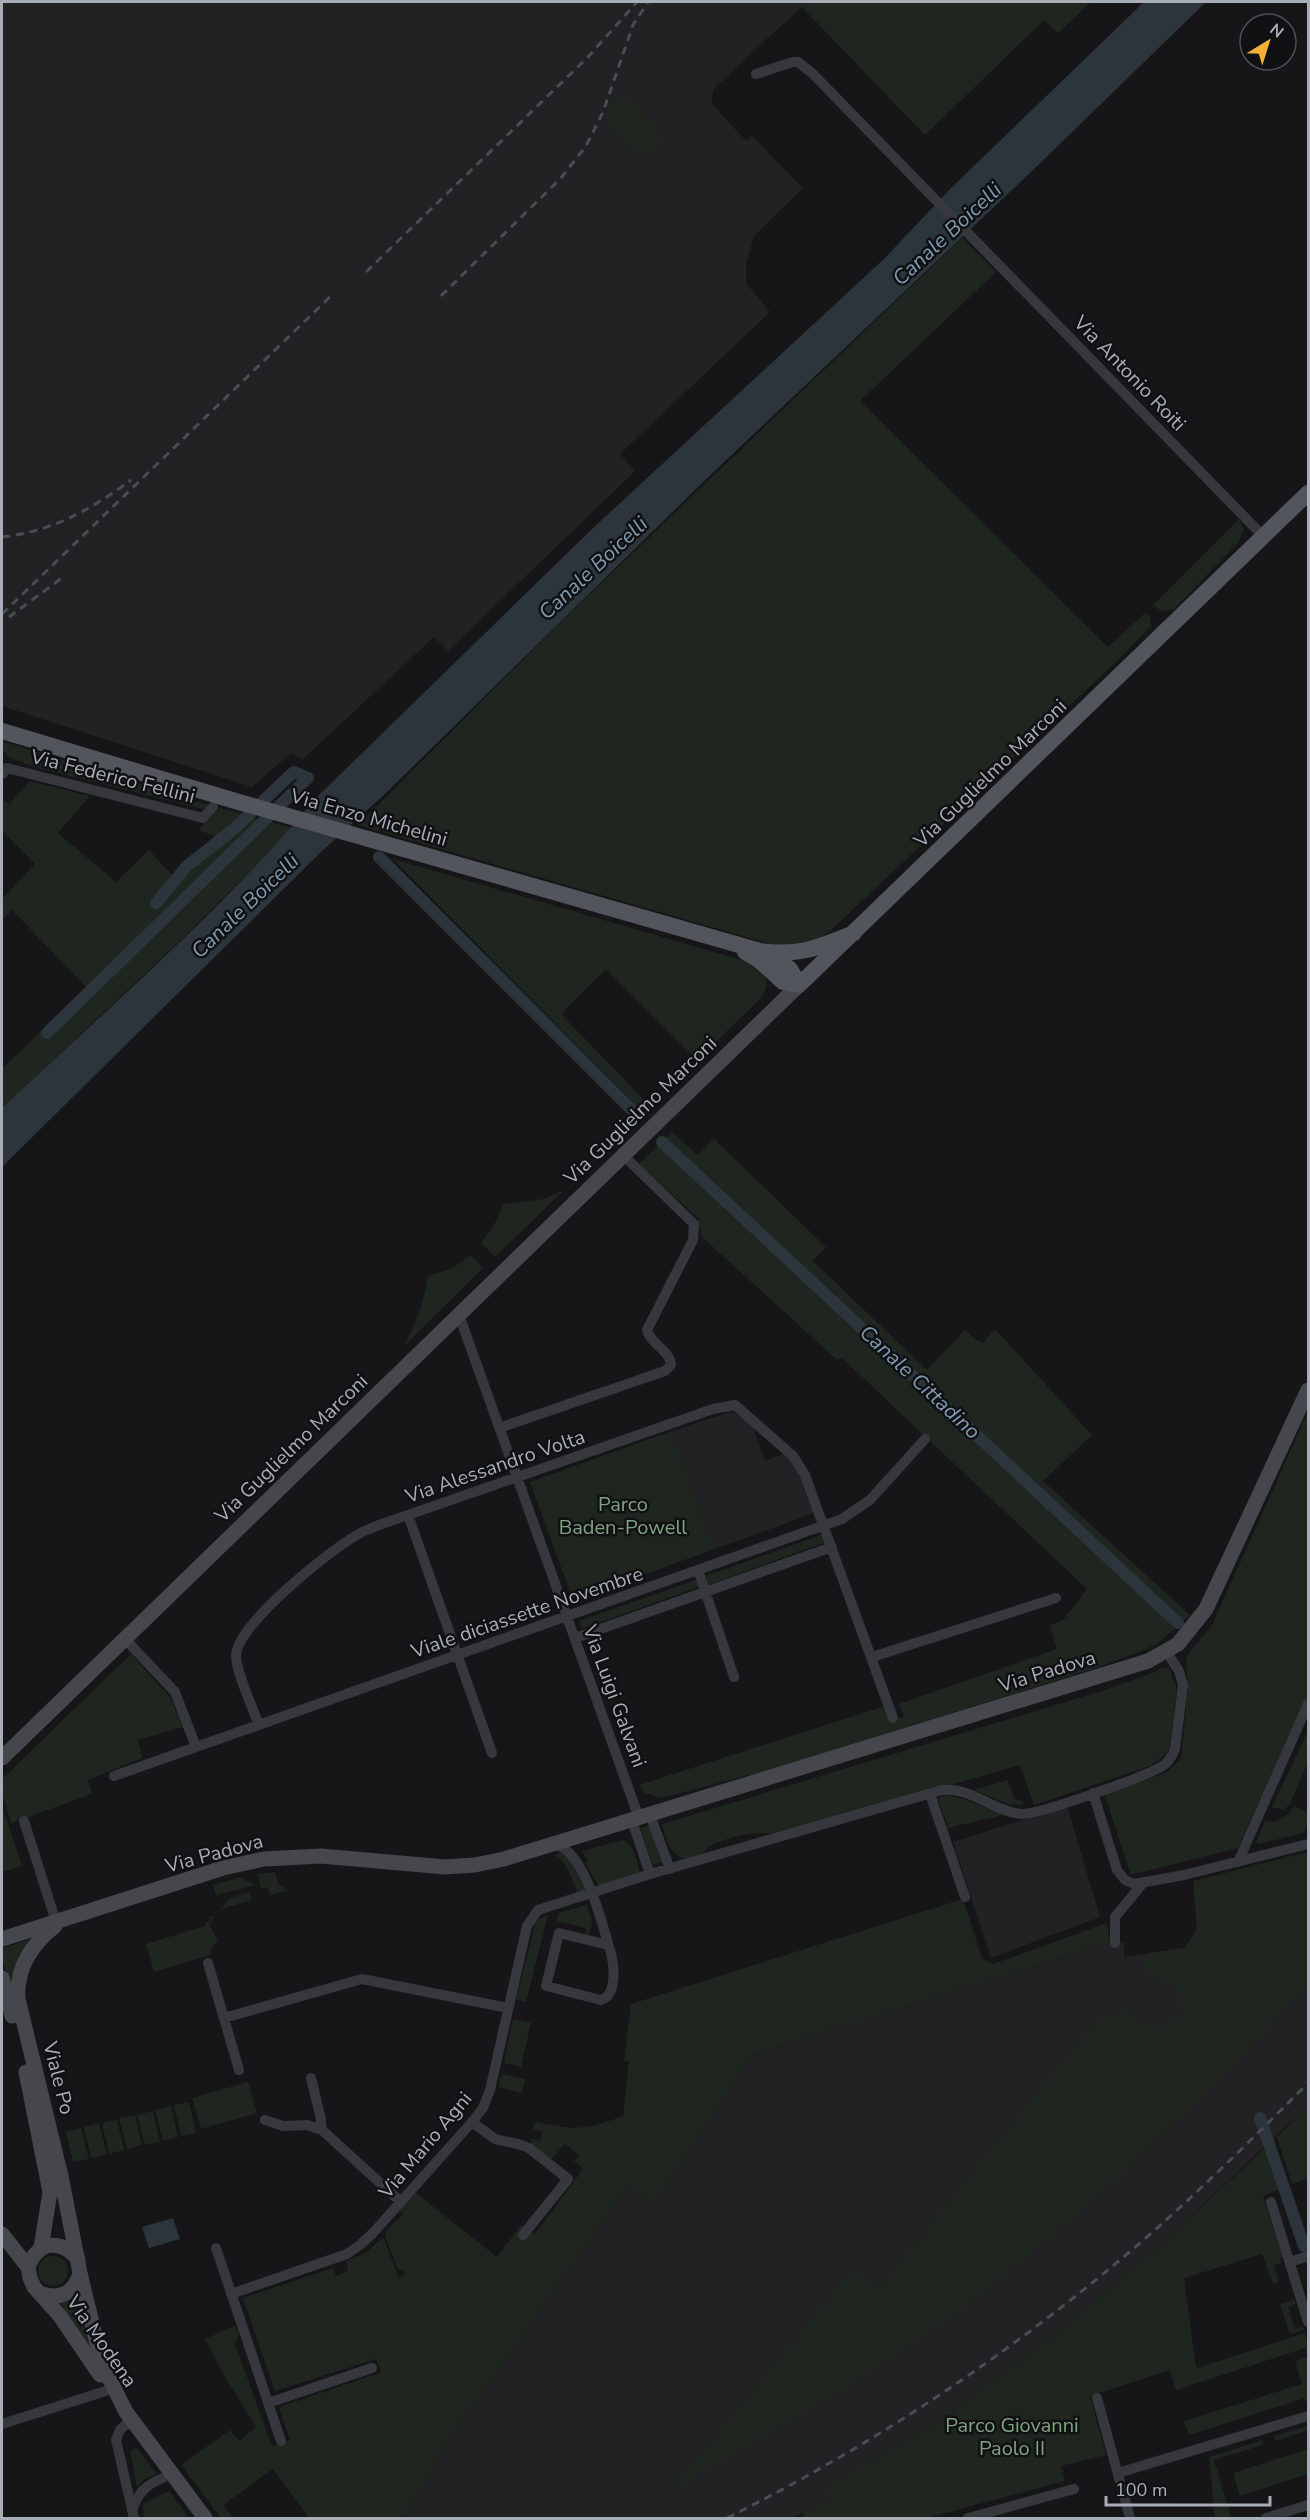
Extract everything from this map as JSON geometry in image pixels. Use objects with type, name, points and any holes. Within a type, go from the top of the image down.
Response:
[{"type":"main road","name":"Via Guglielmo Marconi","points":[[2,1758],[1308,493]]},
{"type":"main road","name":"Via Enzo Michelini","points":[[2,730],[82,756],[725,942],[770,952],[792,953],[814,950],[854,933]]},
{"type":"main road","name":"Via Enzo Michelini","points":[[725,942],[759,960],[776,976],[789,984],[799,986]]},
{"type":"main road","points":[[770,952],[790,969],[799,986]]},
{"type":"main road","points":[[763,1020],[777,998],[779,990],[776,976]]},
{"type":"main road","name":"Via Padova","points":[[2,1939],[223,1868],[264,1859],[321,1856],[445,1867],[485,1863],[640,1818],[1133,1667],[1178,1644],[1206,1609],[1308,1390]]},
{"type":"main road","name":"Viale Po","points":[[59,1922],[43,1936],[28,1956],[19,1979],[17,1992],[61,2176],[102,2364],[129,2416],[206,2518]]},
{"type":"main road","name":"Viale Po","points":[[2,1978],[29,2086],[49,2181],[50,2205],[41,2248]]},
{"type":"main road","name":"Via Modena","points":[[2,2234],[129,2416]]},
{"type":"main road","points":[[34,2282],[36,2253],[41,2248],[55,2245],[69,2249],[79,2266]]},
{"type":"main road","name":"Via Modena","points":[[34,2282],[58,2296],[66,2294],[78,2282],[79,2266]]},
{"type":"street","name":"Via Antonio Roiti","points":[[756,74],[793,62],[798,62],[812,73],[1263,536]]},
{"type":"street","name":"Via Federico Fellini","points":[[2,774],[7,768],[203,818],[213,807]]},
{"type":"street","points":[[499,1428],[665,1371],[671,1365],[670,1356],[651,1338],[647,1330],[693,1240],[694,1224],[623,1155]]},
{"type":"street","name":"Via Luigi Galvani","points":[[459,1315],[640,1818]]},
{"type":"street","name":"Via Alessandro Volta","points":[[259,1725],[236,1655],[246,1630],[321,1559],[339,1545],[360,1533],[408,1515],[713,1409],[735,1405],[801,1466],[824,1526]]},
{"type":"street","name":"Viale diciassette Novembre","points":[[114,1776],[824,1526],[862,1507],[925,1439]]},
{"type":"street","points":[[408,1515],[492,1753]]},
{"type":"street","points":[[824,1526],[893,1718]]},
{"type":"street","name":"Viale diciassette Novembre","points":[[575,1638],[832,1546]]},
{"type":"street","points":[[698,1570],[734,1677]]},
{"type":"street","points":[[872,1657],[1056,1598]]},
{"type":"street","points":[[125,1639],[175,1692],[183,1706],[196,1747]]},
{"type":"street","points":[[592,1894],[650,1874],[942,1790],[959,1791],[1020,1814],[1029,1814],[1094,1793],[1160,1767],[1173,1756],[1177,1742],[1183,1685],[1179,1671],[1166,1652]]},
{"type":"street","points":[[1238,1862],[1308,1704]]},
{"type":"street","points":[[1094,1793],[1117,1870],[1125,1880],[1138,1884],[1238,1862],[1308,1843]]},
{"type":"street","points":[[930,1794],[965,1897]]},
{"type":"street","points":[[640,1818],[670,1869]]},
{"type":"street","points":[[640,1818],[650,1874]]},
{"type":"street","points":[[24,1821],[59,1922]]},
{"type":"street","points":[[550,1845],[560,1845],[572,1855],[592,1894],[609,1947],[615,1969],[606,1999],[601,2000],[546,1986],[559,1933],[606,1944],[609,1947]]},
{"type":"street","points":[[1114,1943],[1115,1917],[1138,1884]]},
{"type":"street","name":"Via Mario Agni","points":[[231,2294],[351,2252],[374,2233],[483,2108],[490,2090],[527,1926],[534,1913],[592,1894]]},
{"type":"street","points":[[208,1963],[239,2070]]},
{"type":"street","points":[[224,2018],[362,1979],[508,2008]]},
{"type":"street","points":[[311,2078],[320,2115],[321,2130]]},
{"type":"street","points":[[265,2120],[283,2126],[307,2125],[321,2130],[401,2202]]},
{"type":"street","points":[[472,2122],[495,2139],[529,2148],[568,2179],[523,2235]]},
{"type":"street","points":[[1270,2202],[1308,2322]]},
{"type":"street","points":[[216,2248],[282,2441]]},
{"type":"street","points":[[1290,2262],[1308,2256]]},
{"type":"street","points":[[268,2403],[372,2368]]},
{"type":"street","points":[[2,2424],[109,2390]]},
{"type":"street","points":[[1097,2397],[1130,2518]]},
{"type":"street","points":[[129,2416],[116,2440],[133,2515]]},
{"type":"street","points":[[1118,2473],[1308,2416]]},
{"type":"street","points":[[133,2515],[136,2496],[147,2484],[164,2478]]},
{"type":"street","points":[[968,2518],[1074,2489]]},
{"type":"street","points":[[1266,2518],[1308,2505]]},
{"type":"shaded area","points":[[2,2],[1091,2],[1058,33],[1044,20],[925,135],[802,7],[759,46],[713,90],[712,104],[746,141],[752,136],[803,188],[754,236],[746,265],[746,283],[770,312],[620,454],[635,471],[448,651],[434,637],[302,760],[291,753],[252,787],[2,706]]},
{"type":"shaded area","points":[[730,1412],[740,1415],[753,1427],[765,1461],[784,1454],[799,1469],[814,1513],[715,1549],[672,1431]]},
{"type":"shaded area","points":[[1067,1806],[1100,1917],[991,1958],[953,1842]]},
{"type":"shaded area","points":[[1222,1942],[1288,2004],[1308,1987],[1308,2106],[1161,2244],[1067,2325],[926,2430],[826,2488],[832,2502],[791,2518],[401,2518],[418,2497],[447,2444],[628,2187],[655,2206],[752,2055],[1110,1943],[1124,1943],[1124,1957]]},
{"type":"green space","points":[[808,2],[1091,2],[1058,33],[1044,20],[925,135],[802,7]]},
{"type":"green space","points":[[619,97],[644,114],[659,133],[660,139],[654,149],[648,153],[640,153],[632,148],[604,121],[612,102]]},
{"type":"green space","points":[[962,238],[996,272],[860,401],[1108,647],[1146,612],[1150,617],[1151,626],[1119,659],[830,931],[805,945],[791,947],[763,942],[358,825],[571,612]]},
{"type":"green space","points":[[1239,519],[1244,530],[1238,543],[1174,609],[1161,611],[1153,605]]},
{"type":"green space","points":[[2,741],[208,805],[203,809],[38,768],[10,758],[2,749]]},
{"type":"green space","points":[[30,781],[90,796],[58,833],[116,882],[149,850],[172,875],[151,900],[160,907],[181,880],[221,843],[212,835],[198,830],[220,808],[291,828],[278,844],[185,936],[2,1108],[2,1069],[86,987],[12,910],[2,920],[2,899],[35,864],[2,831],[2,800],[9,804]]},
{"type":"green space","points":[[393,859],[745,961],[764,975],[767,985],[765,991],[761,998],[697,1060],[606,969],[561,1014],[649,1105],[643,1112]]},
{"type":"green space","points":[[672,1132],[698,1155],[714,1139],[826,1247],[813,1261],[927,1370],[965,1330],[983,1343],[995,1329],[1092,1435],[1043,1481],[1190,1615],[1161,1641],[1147,1649],[1099,1667],[765,1771],[661,1798],[645,1793],[639,1785],[885,1706],[890,1721],[904,1716],[899,1704],[1057,1649],[1050,1625],[1063,1620],[1087,1589],[843,1359],[836,1359],[701,1236],[698,1218],[639,1164]]},
{"type":"green space","points":[[564,1190],[495,1257],[481,1243],[494,1225],[503,1204],[544,1199]]},
{"type":"green space","points":[[471,1255],[483,1268],[402,1348],[419,1314],[428,1276],[451,1269]]},
{"type":"green space","points":[[1308,1412],[1308,1700],[1303,1704],[1238,1848],[1131,1875],[1104,1793],[1166,1773],[1181,1759],[1188,1687],[1186,1657],[1212,1625]]},
{"type":"green space","name":"Parco Baden-Powell","points":[[672,1431],[715,1549],[573,1600],[530,1482]]},
{"type":"green space","points":[[824,1534],[826,1542],[708,1585],[706,1576]]},
{"type":"green space","points":[[696,1580],[699,1587],[582,1629],[579,1621]]},
{"type":"green space","points":[[131,1654],[170,1697],[183,1727],[138,1740],[142,1758],[88,1780],[92,1794],[11,1823],[2,1793],[2,1779]]},
{"type":"green space","points":[[1162,1667],[1169,1668],[1177,1689],[1170,1747],[1166,1754],[1150,1766],[1034,1805],[1020,1765],[780,1834],[755,1833],[732,1837],[713,1844],[693,1858],[679,1857],[671,1849],[665,1836],[662,1824],[1105,1690],[1155,1672]]},
{"type":"green space","points":[[1308,1731],[1308,1762],[1290,1804],[1284,1810],[1272,1807]]},
{"type":"green space","points":[[1008,1780],[1014,1799],[1022,1801],[1023,1805],[1008,1804],[974,1790]]},
{"type":"green space","points":[[946,1795],[964,1799],[1003,1815],[948,1828],[938,1798]]},
{"type":"green space","points":[[2,1806],[22,1866],[2,1872]]},
{"type":"green space","points":[[1294,1806],[1308,1813],[1308,1821],[1303,1833],[1259,1844],[1256,1842],[1265,1821],[1282,1819]]},
{"type":"green space","points":[[649,1825],[662,1862],[653,1865],[640,1828]]},
{"type":"green space","points":[[623,1840],[631,1846],[640,1875],[600,1888],[585,1863],[588,1861],[582,1851]]},
{"type":"green space","points":[[1308,1852],[1308,1987],[1288,2004],[1249,2050],[1178,2121],[1075,2217],[973,2301],[843,2389],[654,2501],[706,2450],[851,2271],[878,2289],[1103,2013],[1112,2020],[1123,2007],[1142,2024],[1152,2029],[1185,2017],[1175,1982],[1154,1977],[1147,1970],[1142,1959],[1150,1953],[1184,1948],[1197,1929],[1193,1881]]},
{"type":"green space","points":[[561,1853],[568,1857],[588,1892],[578,1894],[563,1862],[554,1855]]},
{"type":"green space","points":[[275,1872],[278,1884],[288,1890],[270,1895],[268,1887],[261,1889],[258,1874]]},
{"type":"green space","points":[[241,1877],[255,1885],[216,1895],[213,1885]]},
{"type":"green space","points":[[250,1892],[252,1900],[221,1909],[230,1898]]},
{"type":"green space","points":[[963,1899],[982,1958],[993,1964],[1107,1923],[1110,1943],[752,2055],[655,2206],[628,2187],[447,2444],[418,2497],[401,2518],[309,2518],[273,2469],[223,2505],[234,2518],[221,2518],[181,2465],[230,2430],[239,2441],[256,2427],[205,2339],[235,2326],[239,2334],[235,2344],[272,2446],[290,2440],[279,2407],[382,2372],[376,2359],[275,2391],[243,2298],[333,2268],[336,2276],[348,2271],[346,2261],[366,2253],[383,2237],[399,2278],[405,2275],[403,2269],[398,2270],[385,2235],[386,2231],[403,2214],[399,2210],[416,2193],[497,2257],[521,2225],[535,2234],[583,2169],[574,2161],[579,2155],[565,2144],[550,2160],[533,2146],[530,2139],[540,2140],[543,2132],[533,2129],[535,2122],[580,2128],[623,2116],[629,2061],[624,2061],[631,2004]]},
{"type":"green space","points":[[587,1905],[592,1922],[589,1936],[585,1935],[586,1928],[557,1921],[558,1913]]},
{"type":"green space","points":[[548,1915],[526,2002],[516,2000],[536,1921]]},
{"type":"green space","points":[[215,1916],[209,1924],[218,1941],[210,1950],[211,1955],[154,1972],[146,1944],[205,1926],[205,1923],[210,1921],[209,1917]]},
{"type":"green space","points":[[41,1936],[12,1997],[2,1958],[2,1948]]},
{"type":"green space","points":[[513,2019],[531,2023],[521,2067],[504,2063]]},
{"type":"green space","points":[[502,2074],[525,2079],[522,2093],[498,2087]]},
{"type":"green space","points":[[248,2082],[257,2113],[201,2129],[192,2098]]},
{"type":"green space","points":[[189,2102],[196,2133],[181,2136],[174,2105]]},
{"type":"green space","points":[[171,2106],[178,2137],[163,2141],[155,2110]]},
{"type":"green space","points":[[1308,2106],[1308,2178],[1292,2184],[1277,2137]]},
{"type":"green space","points":[[153,2111],[160,2142],[145,2145],[137,2115]]},
{"type":"green space","points":[[135,2115],[142,2145],[127,2149],[119,2118]]},
{"type":"green space","points":[[117,2120],[124,2150],[109,2154],[102,2123]]},
{"type":"green space","points":[[99,2123],[107,2154],[91,2158],[84,2127]]},
{"type":"green space","points":[[81,2128],[89,2159],[73,2162],[66,2132]]},
{"type":"green space","name":"Parco Giovanni Paolo II","points":[[1265,2148],[1279,2190],[1263,2196],[1283,2257],[1280,2258],[1281,2263],[1274,2265],[1279,2282],[1273,2284],[1262,2254],[1184,2278],[1195,2362],[1197,2368],[1305,2333],[1308,2347],[1176,2390],[1170,2370],[1090,2396],[1106,2455],[1061,2466],[1065,2481],[927,2518],[804,2518],[803,2513],[832,2502],[825,2488],[926,2430],[1067,2325],[1161,2244]]},
{"type":"green space","points":[[53,2256],[64,2260],[68,2271],[64,2282],[53,2286],[42,2282],[38,2271],[42,2260]]},
{"type":"green space","points":[[74,2297],[93,2355],[59,2301],[70,2301]]},
{"type":"green space","points":[[1294,2300],[1296,2304],[1288,2307],[1295,2329],[1303,2327],[1304,2330],[1290,2334],[1280,2304]]},
{"type":"green space","points":[[1308,2357],[1308,2406],[1305,2398],[1189,2435],[1184,2421],[1302,2384],[1295,2361]]},
{"type":"green space","points":[[1308,2426],[1308,2430],[1276,2441],[1274,2436]]},
{"type":"green space","points":[[1262,2440],[1263,2445],[1214,2460],[1231,2517],[1215,2518],[1209,2457]]},
{"type":"green space","points":[[136,2447],[157,2474],[143,2480],[137,2487],[130,2452]]},
{"type":"green space","points":[[1308,2449],[1308,2474],[1240,2496],[1233,2473]]},
{"type":"green space","points":[[169,2491],[189,2518],[144,2518],[143,2504]]},
{"type":"water","name":"Canale Boicelli","points":[[1144,2],[1206,2],[1032,171],[703,482],[387,792],[322,851],[2,1167],[2,1108],[204,918],[281,839],[317,797],[592,529],[884,259],[951,188]]},
{"type":"water","points":[[173,2218],[180,2239],[149,2248],[142,2227]]},
{"type":"waterway","points":[[47,1033],[308,778],[294,772],[234,829],[187,866],[156,903]]},
{"type":"waterway","points":[[379,857],[636,1114]]},
{"type":"waterway","name":"Canale Cittadino","points":[[662,1142],[1178,1623]]},
{"type":"waterway","points":[[1260,2118],[1304,2246]]},
{"type":"railway","points":[[366,272],[588,57],[637,2]]},
{"type":"railway","points":[[441,296],[561,178],[586,146],[603,112],[633,25],[648,2]]},
{"type":"railway","points":[[2,614],[334,293]]},
{"type":"railway","points":[[2,537],[37,530],[70,518],[131,480]]},
{"type":"railway","points":[[9,617],[62,578]]},
{"type":"railway","points":[[727,2518],[831,2462],[881,2432],[980,2368],[1027,2333],[1120,2260],[1169,2218],[1308,2083]]}]
